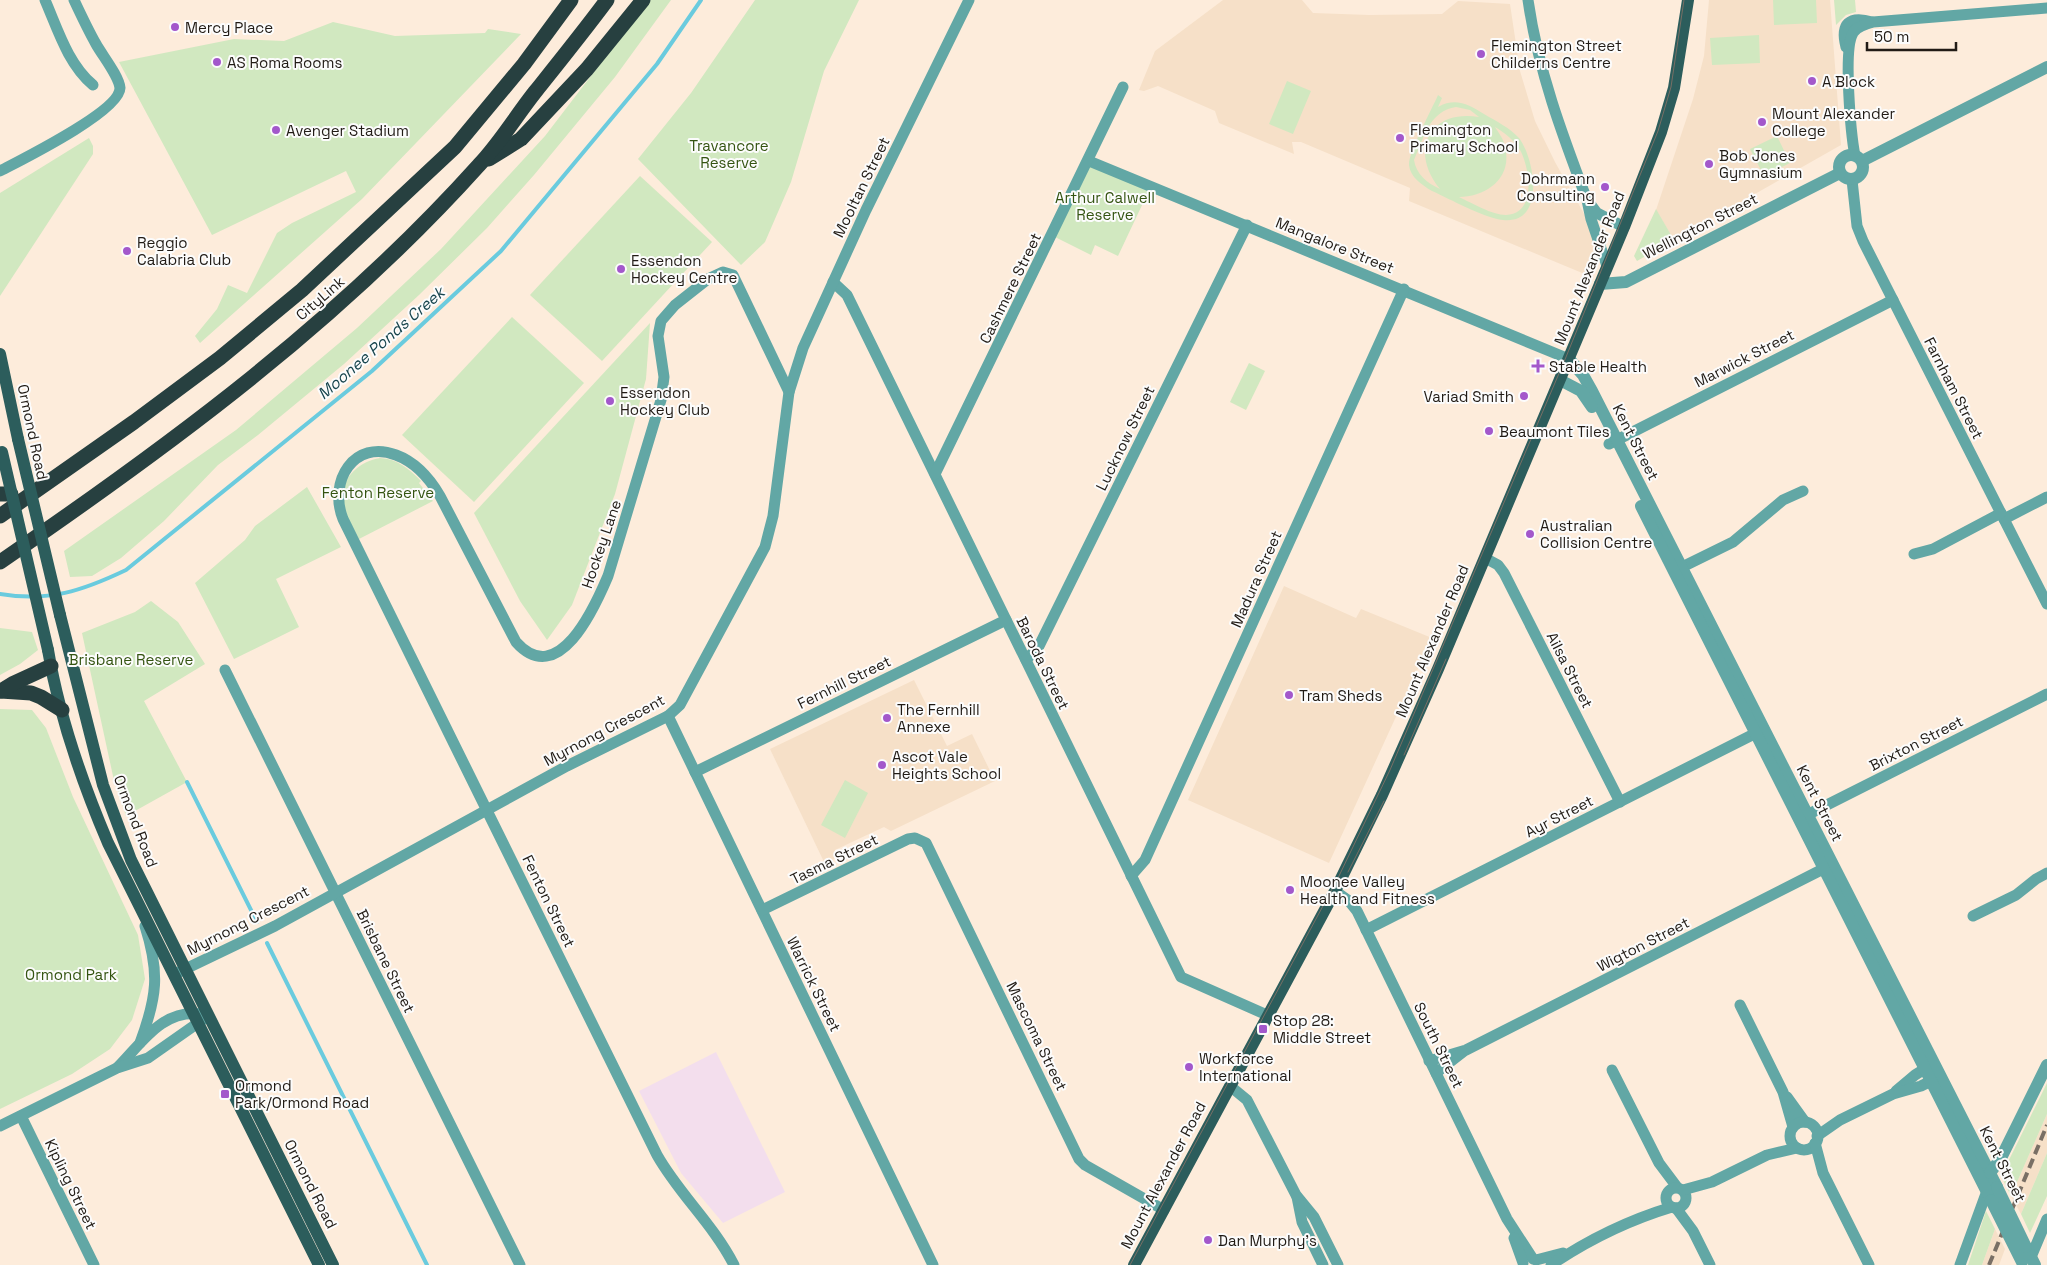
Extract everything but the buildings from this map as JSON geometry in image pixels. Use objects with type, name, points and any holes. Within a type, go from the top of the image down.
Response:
[{"type":"highway","name":"CityLink","points":[[0,516],[134,422],[243,340],[302,290],[455,147],[524,64],[571,0]]},
{"type":"highway","name":"CityLink","points":[[0,562],[140,466],[275,360],[392,256],[481,164],[608,0]]},
{"type":"highway","points":[[481,164],[521,139],[587,69],[643,0]]},
{"type":"highway","points":[[0,691],[51,666]]},
{"type":"highway","points":[[0,691],[31,693],[42,697],[62,710]]},
{"type":"main road","name":"Mount Alexander Road","points":[[1134,1265],[1267,1014],[1335,891],[1382,796],[1486,558],[1624,227],[1668,110],[1678,65],[1688,0]]},
{"type":"main road","name":"Ormond Road","points":[[0,354],[30,496],[103,785],[131,860],[199,1017],[319,1265]]},
{"type":"main road","name":"Ormond Road","points":[[1,448],[6,494],[48,650],[62,710],[85,790],[140,909],[179,972]]},
{"type":"main road","points":[[6,494],[30,496]]},
{"type":"main road","points":[[51,666],[70,658]]},
{"type":"main road","name":"Ormond Road","points":[[199,1017],[333,1265]]},
{"type":"street","points":[[45,0],[74,65],[82,76],[93,85]]},
{"type":"street","points":[[0,171],[37,152],[108,107],[118,96],[120,88],[117,80],[96,45],[74,0]]},
{"type":"street","name":"Mooltan Street","points":[[789,392],[803,348],[866,210],[970,0]]},
{"type":"street","points":[[1528,0],[1536,50],[1546,84],[1587,200],[1591,220],[1607,266]]},
{"type":"street","points":[[2047,8],[1873,22],[1854,19],[1851,26],[1843,33],[1848,54],[1858,159],[1862,173],[1852,180],[1845,178],[1840,173],[1839,165],[1843,158],[1858,159],[2047,67]]},
{"type":"street","name":"Cashmere Street","points":[[935,474],[1123,88]]},
{"type":"street","name":"Mangalore Street","points":[[1088,161],[1404,289],[1569,359]]},
{"type":"street","name":"Wellington Street","points":[[1600,284],[1626,282],[1840,173]]},
{"type":"street","name":"Farnham Street","points":[[1852,180],[1857,226],[2047,604]]},
{"type":"street","points":[[1587,200],[1597,213],[1624,227]]},
{"type":"street","name":"Lucknow Street","points":[[1026,660],[1032,656],[1039,646],[1246,225]]},
{"type":"street","name":"Hockey Lane","points":[[354,541],[338,505],[338,485],[346,469],[353,462],[371,453],[387,452],[404,459],[423,473],[440,496],[516,642],[535,656],[548,656],[562,652],[598,599],[617,548],[664,387],[664,366],[658,336],[661,321],[675,305],[718,273],[728,272],[733,275],[742,292],[789,392]]},
{"type":"street","name":"Baroda Street","points":[[833,282],[847,295],[1181,977],[1267,1014]]},
{"type":"street","name":"Madura Street","points":[[1131,876],[1145,860],[1404,289]]},
{"type":"street","name":"Marwick Street","points":[[1613,442],[1893,300]]},
{"type":"street","name":"Kent Street","points":[[1569,359],[1583,375],[1613,442],[1992,1193],[2028,1259]]},
{"type":"street","name":"Kent Street","points":[[1560,380],[1577,388],[1585,396],[1613,442]]},
{"type":"street","name":"Myrnong Crescent","points":[[179,972],[275,926],[486,809],[578,760],[668,716],[680,705],[694,683],[765,547],[773,516],[789,392]]},
{"type":"street","points":[[1677,569],[1733,542],[1783,500],[1803,491]]},
{"type":"street","points":[[1914,554],[1933,549],[2047,497]]},
{"type":"street","name":"Fenton Street","points":[[354,541],[657,1155],[669,1174],[711,1226],[734,1265]]},
{"type":"street","name":"Ailsa Street","points":[[1486,558],[1498,565],[1504,573],[1620,802]]},
{"type":"street","name":"Fernhill Street","points":[[695,772],[1006,620]]},
{"type":"street","name":"Brisbane Street","points":[[225,670],[520,1265]]},
{"type":"street","name":"Brixton Street","points":[[1802,817],[2047,694]]},
{"type":"street","name":"Warrick Street","points":[[668,716],[933,1265]]},
{"type":"street","name":"Ayr Street","points":[[1366,930],[1760,732]]},
{"type":"street","name":"Tasma Street","points":[[762,910],[908,839],[920,840]]},
{"type":"street","name":"Mascoma Street","points":[[920,840],[930,849],[1079,1159],[1084,1165],[1164,1210]]},
{"type":"street","name":"Wigton Street","points":[[1429,1061],[1466,1050],[1828,866]]},
{"type":"street","points":[[1973,916],[2016,896],[2036,879],[2047,874]]},
{"type":"street","name":"South Street","points":[[1335,891],[1352,905],[1366,930],[1508,1220],[1531,1262]]},
{"type":"street","points":[[140,909],[156,964],[155,990],[151,1014],[140,1043]]},
{"type":"street","points":[[1740,1006],[1782,1092],[1809,1137],[1823,1173],[1870,1265]]},
{"type":"street","points":[[117,1068],[159,1024],[199,1017]]},
{"type":"street","points":[[0,1126],[117,1068],[148,1058],[199,1017]]},
{"type":"street","name":"Wigton Street","points":[[1436,1073],[1466,1050]]},
{"type":"street","points":[[1990,1173],[2001,1158],[2047,1065]]},
{"type":"street","points":[[1612,1070],[1710,1265]]},
{"type":"street","points":[[1531,1262],[1572,1250],[1767,1155],[1809,1137],[1932,1073]]},
{"type":"street","name":"Kent Street","points":[[1932,1073],[1990,1173],[1992,1193]]},
{"type":"street","points":[[1230,1086],[1248,1100],[1296,1195],[1314,1217],[1338,1265]]},
{"type":"street","points":[[1782,1092],[1791,1132]]},
{"type":"street","name":"Kipling Street","points":[[21,1116],[94,1265]]},
{"type":"street","points":[[1791,1132],[1809,1137]]},
{"type":"street","points":[[1791,1132],[1809,1137]]},
{"type":"street","points":[[1767,1155],[1791,1132]]},
{"type":"street","points":[[1960,1265],[1992,1193]]},
{"type":"street","points":[[1296,1195],[1302,1222],[1323,1265]]},
{"type":"street","points":[[2028,1259],[2047,1219]]},
{"type":"street","points":[[1551,1265],[1572,1250]]},
{"type":"shaded area","name":"Flemington Primary School","points":[[1223,0],[1302,0],[1313,13],[1369,15],[1442,14],[1458,1],[1510,4],[1520,71],[1535,121],[1555,162],[1601,244],[1587,275],[1409,201],[1410,188],[1301,142],[1292,142],[1294,154],[1219,123],[1215,111],[1158,86],[1144,91],[1139,90],[1155,51]]},
{"type":"shaded area","name":"Mount Alexander College","points":[[1709,0],[1830,0],[1841,145],[1674,240],[1656,210],[1693,99],[1704,56]]},
{"type":"shaded area","points":[[1284,586],[1356,618],[1361,609],[1432,638],[1329,863],[1188,800]]},
{"type":"shaded area","name":"Ascot Vale Heights School","points":[[914,680],[947,746],[972,734],[995,781],[891,831],[884,827],[835,850],[834,859],[825,864],[770,749]]},
{"type":"shaded area","points":[[716,1052],[785,1192],[723,1223],[681,1173],[639,1091]]},
{"type":"shaded area","points":[[2047,1114],[2047,1153],[2021,1214],[2011,1196]]},
{"type":"shaded area","points":[[1995,1229],[2005,1249],[1999,1265],[1982,1265]]},
{"type":"green space","points":[[649,0],[671,0],[615,77],[534,175],[487,228],[419,295],[344,364],[258,435],[218,465],[164,521],[121,558],[92,576],[70,577],[64,551],[236,430],[357,328],[441,249],[545,136]]},
{"type":"green space","name":"Travancore Reserve","points":[[755,0],[859,0],[824,71],[791,182],[765,242],[741,265],[638,159],[691,93]]},
{"type":"green space","points":[[1773,0],[1816,0],[1817,23],[1774,25]]},
{"type":"green space","points":[[1834,0],[1855,0],[1856,12],[1846,15],[1836,25]]},
{"type":"green space","points":[[333,22],[395,36],[485,33],[488,29],[521,34],[362,199],[200,343],[195,336],[217,309],[228,285],[247,293],[277,233],[292,223],[356,192],[346,171],[212,235],[119,62],[234,39],[284,41]]},
{"type":"green space","points":[[1759,35],[1760,63],[1712,65],[1710,38]]},
{"type":"green space","points":[[1287,81],[1311,91],[1293,134],[1269,124]]},
{"type":"green space","points":[[1438,95],[1442,98],[1438,107],[1457,102],[1468,105],[1503,125],[1519,138],[1529,160],[1533,189],[1531,202],[1526,212],[1517,219],[1503,220],[1486,216],[1432,191],[1414,177],[1409,165],[1410,159],[1416,141]],"holes":[[[1456,107],[1470,110],[1479,117],[1461,116],[1447,120],[1436,127],[1429,136],[1425,148],[1426,161],[1431,175],[1440,189],[1423,178],[1417,170],[1414,160],[1433,120],[1439,114]],[[1495,127],[1509,137],[1520,150],[1524,158],[1528,178],[1527,199],[1523,207],[1516,213],[1506,215],[1488,211],[1459,197],[1479,194],[1495,184],[1501,176],[1505,168],[1505,147]]]},
{"type":"green space","points":[[1777,136],[1790,163],[1764,176],[1750,149]]},
{"type":"green space","points":[[89,138],[93,146],[93,154],[0,296],[0,193]]},
{"type":"green space","name":"Arthur Calwell Reserve","points":[[1089,161],[1151,186],[1118,256],[1095,245],[1091,255],[1053,236]]},
{"type":"green space","name":"Essendon Hockey Centre","points":[[640,176],[712,242],[602,361],[530,295]]},
{"type":"green space","points":[[1656,209],[1674,240],[1637,261],[1634,256]]},
{"type":"green space","points":[[512,317],[584,383],[474,502],[402,435]]},
{"type":"green space","points":[[650,323],[646,379],[615,494],[572,605],[547,640],[520,601],[474,513]]},
{"type":"green space","points":[[1249,363],[1265,371],[1246,410],[1230,402]]},
{"type":"green space","name":"Fenton Reserve","points":[[380,458],[392,460],[408,469],[421,481],[419,483],[433,501],[359,539],[344,507],[343,489],[346,481],[357,468]]},
{"type":"green space","points":[[307,487],[341,547],[276,579],[299,627],[234,659],[195,583],[245,540],[255,526]]},
{"type":"green space","name":"Brisbane Reserve","points":[[151,601],[178,622],[205,664],[144,701],[187,782],[126,816],[113,776],[82,633],[135,612]]},
{"type":"green space","points":[[0,628],[32,632],[38,650],[20,664],[0,675]]},
{"type":"green space","name":"Ormond Park","points":[[0,709],[32,710],[46,728],[73,797],[138,935],[145,979],[132,1020],[110,1049],[72,1074],[0,1109]]},
{"type":"green space","points":[[845,780],[868,793],[845,838],[821,825]]},
{"type":"green space","points":[[2047,1083],[2047,1114],[2011,1196],[2001,1176]]},
{"type":"green space","points":[[2047,1153],[2047,1196],[2030,1233],[2021,1214]]},
{"type":"green space","points":[[1986,1211],[1995,1229],[1982,1265],[1968,1265]]},
{"type":"waterway","name":"Moonee Ponds Creek","points":[[0,594],[34,597],[65,593],[95,584],[126,570],[372,371],[501,251],[657,64],[701,0]]},
{"type":"waterway","points":[[187,782],[257,922]]},
{"type":"waterway","points":[[267,943],[427,1265]]},
{"type":"tram line","points":[[1130,1265],[1338,878],[1390,770],[1566,357],[1658,131],[1671,87],[1684,0]]},
{"type":"tram line","points":[[1404,755],[1446,659]]},
{"type":"tram line","points":[[1348,872],[1384,801]]},
{"type":"railway","points":[[1989,1265],[2047,1125]]},
{"type":"place","name":"Mercy Place","points":[[175,27]]},
{"type":"place","name":"Flemington Street Childerns Centre","points":[[1481,54]]},
{"type":"place","name":"AS Roma Rooms","points":[[217,62]]},
{"type":"place","name":"A Block","points":[[1812,81]]},
{"type":"place","name":"Mount Alexander College","points":[[1762,122]]},
{"type":"place","name":"Avenger Stadium","points":[[276,130]]},
{"type":"place","name":"Flemington Primary School","points":[[1400,138]]},
{"type":"place","name":"Bob Jones Gymnasium","points":[[1709,164]]},
{"type":"place","name":"Dohrmann Consulting","points":[[1605,187]]},
{"type":"place","name":"Reggio Calabria Club","points":[[127,251]]},
{"type":"place","name":"Essendon Hockey Centre","points":[[621,269]]},
{"type":"place","name":"Stable Health","points":[[1538,366]]},
{"type":"place","name":"Variad Smith","points":[[1524,396]]},
{"type":"place","name":"Essendon Hockey Club","points":[[610,401]]},
{"type":"place","name":"Beaumont Tiles","points":[[1489,431]]},
{"type":"place","name":"Australian Collision Centre","points":[[1530,534]]},
{"type":"place","name":"Tram Sheds","points":[[1289,695]]},
{"type":"place","name":"The Fernhill Annexe","points":[[887,718]]},
{"type":"place","name":"Ascot Vale Heights School","points":[[882,765]]},
{"type":"place","name":"Moonee Valley Health and Fitness","points":[[1290,890]]},
{"type":"place","name":"Stop 28: Middle Street","points":[[1263,1029]]},
{"type":"place","name":"Workforce International","points":[[1189,1067]]},
{"type":"place","name":"Ormond Park/Ormond Road","points":[[225,1094]]},
{"type":"place","name":"Dan Murphy's","points":[[1208,1240]]}]
